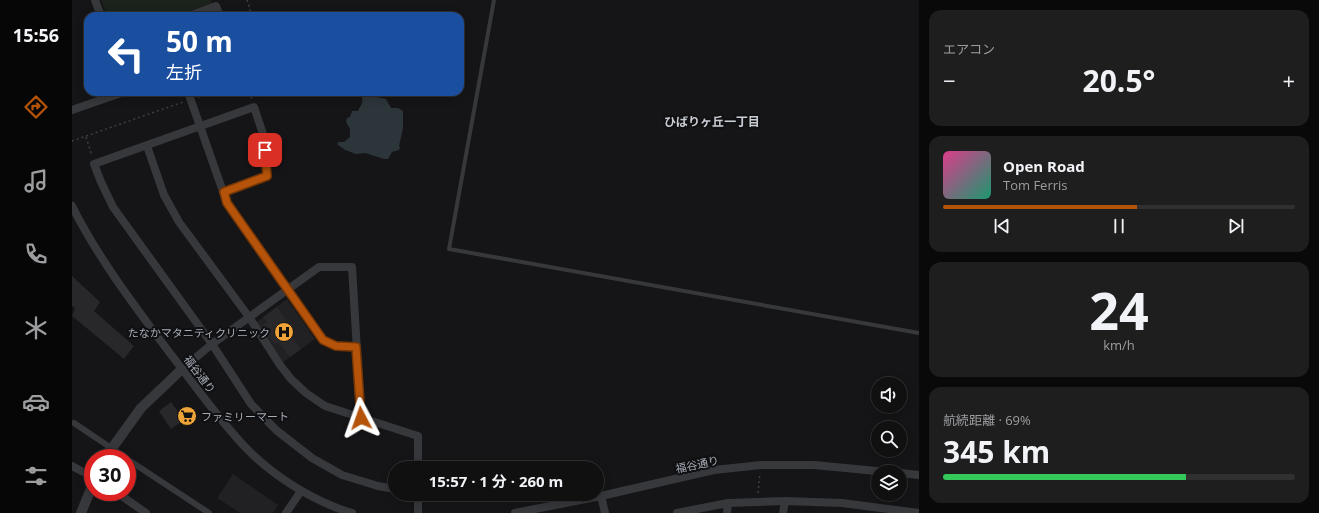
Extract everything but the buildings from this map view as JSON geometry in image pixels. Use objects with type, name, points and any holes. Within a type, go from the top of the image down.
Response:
[{"type":"street","points":[[95,0],[100,12]]},
{"type":"street","points":[[200,12],[216,6],[218,12]]},
{"type":"street","points":[[73,106],[109,96]]},
{"type":"street","points":[[189,96],[201,125],[230,208],[323,340],[336,346],[356,347]]},
{"type":"street","points":[[224,192],[267,176],[264,137],[254,107],[94,164],[113,207],[212,344],[251,404],[276,430],[312,458],[342,475],[388,488]]},
{"type":"street","points":[[147,146],[164,195],[179,222],[249,317],[280,365],[291,379],[306,393],[325,406],[418,436],[418,461]]},
{"type":"street","name":"福谷通り","points":[[72,206],[75,218],[102,260],[138,311],[217,414],[248,450],[270,469],[301,490],[335,508],[352,513]]},
{"type":"street","points":[[111,449],[141,408],[182,369],[212,344],[319,267],[352,267],[361,418]]},
{"type":"street","points":[[73,422],[114,449]]},
{"type":"street","points":[[136,464],[209,513]]},
{"type":"street","name":"福谷通り","points":[[604,495],[714,470],[761,465],[814,465],[871,470]]},
{"type":"street","points":[[72,466],[84,472]]},
{"type":"street","points":[[907,474],[919,475]]},
{"type":"street","points":[[286,513],[301,490]]},
{"type":"street","points":[[81,513],[86,501]]},
{"type":"street","points":[[127,501],[141,512]]},
{"type":"street","points":[[418,501],[418,513]]},
{"type":"street","name":"福谷通り","points":[[515,513],[576,501]]},
{"type":"street","points":[[602,501],[605,513]]},
{"type":"street","points":[[784,513],[785,501]]},
{"type":"street","points":[[677,513],[728,503],[785,501],[842,503],[919,513]]},
{"type":"street","points":[[727,513],[728,503]]},
{"type":"lane","points":[[494,0],[449,249],[919,332]]},
{"type":"path","points":[[247,0],[251,12]]},
{"type":"path","points":[[72,142],[189,96]]},
{"type":"path","points":[[86,137],[94,164]]},
{"type":"path","points":[[758,502],[761,465]]},
{"type":"shaded area","points":[[101,0],[211,0],[212,3],[187,12],[106,12]]},
{"type":"shaded area","points":[[361,96],[376,96],[386,99],[391,108],[398,108],[403,111],[403,128],[400,147],[399,150],[392,152],[388,159],[365,153],[356,154],[345,150],[337,144],[339,142],[344,142],[350,137],[350,129],[346,122],[347,118],[350,117],[352,111],[358,111],[362,100]]},
{"type":"shaded area","name":"たなかマタニティクリニック","points":[[287,299],[315,339],[282,363],[253,325]]},
{"type":"shaded area","points":[[233,474],[278,505],[273,513],[240,513],[217,498]]},
{"type":"place","name":"たなかマタニティクリニック","points":[[284,332]]},
{"type":"place","name":"ファミリーマート","points":[[187,416]]},
{"type":"district","name":"ひばりヶ丘一丁目","points":[[712,121]]},
{"type":"route","points":[[265,150],[267,176],[224,192],[227,203],[323,340],[336,346],[356,347],[361,418]]}]
